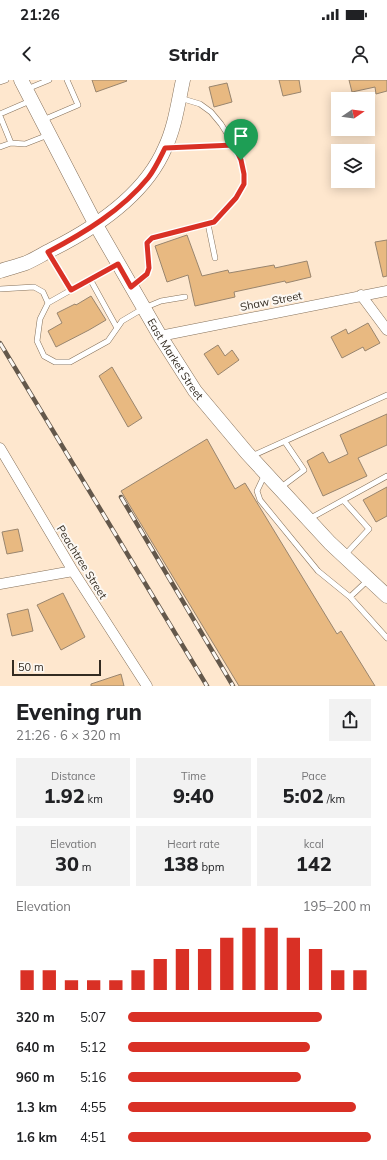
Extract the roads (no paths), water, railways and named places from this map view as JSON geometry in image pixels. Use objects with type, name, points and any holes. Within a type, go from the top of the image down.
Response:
[{"type":"main road","points":[[0,271],[27,263],[96,225],[138,189],[149,176],[165,148],[174,120],[183,80]]},
{"type":"main road","name":"East Market Street","points":[[26,90],[96,225],[160,336],[195,391],[265,473],[308,520],[387,596]]},
{"type":"street","name":"Shaw Street","points":[[160,336],[387,291]]},
{"type":"street","points":[[362,295],[387,330]]},
{"type":"street","name":"Peachtree Street","points":[[0,448],[73,571],[147,686]]},
{"type":"street","points":[[0,584],[73,571]]},
{"type":"lane","points":[[0,82],[6,80]]},
{"type":"lane","points":[[11,143],[0,115],[26,90],[49,80]]},
{"type":"lane","points":[[42,120],[78,105],[67,80]]},
{"type":"lane","points":[[131,287],[147,274],[149,268],[147,243],[152,238],[214,222],[236,198],[244,184],[244,174],[241,160],[221,124],[211,112],[200,104],[179,97]]},
{"type":"lane","points":[[0,147],[11,143],[25,144],[49,135]]},
{"type":"lane","points":[[165,148],[234,145]]},
{"type":"lane","points":[[208,224],[215,258]]},
{"type":"lane","points":[[48,252],[71,290]]},
{"type":"lane","points":[[118,264],[48,302],[40,319],[37,341],[44,356],[55,362],[70,362],[108,340],[122,321],[144,308],[161,301],[185,297]]},
{"type":"lane","points":[[90,279],[117,328]]},
{"type":"lane","points":[[0,289],[34,287],[43,292],[48,302]]},
{"type":"lane","points":[[251,457],[387,395]]},
{"type":"lane","points":[[280,488],[304,470],[285,442]]},
{"type":"lane","points":[[265,473],[257,491],[260,500],[318,571],[350,598],[387,638]]},
{"type":"lane","points":[[308,520],[387,476]]},
{"type":"lane","points":[[344,501],[369,529],[344,556]]},
{"type":"lane","points":[[350,598],[369,579]]},
{"type":"railway","points":[[0,343],[207,686]]},
{"type":"railway","points":[[121,497],[233,686]]}]
